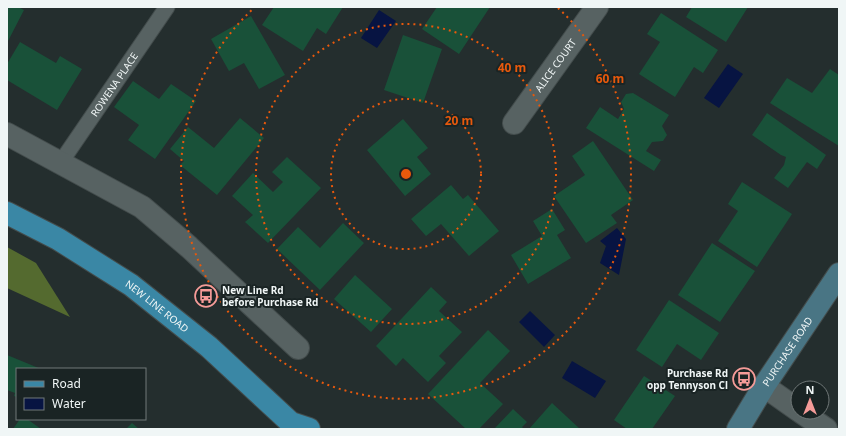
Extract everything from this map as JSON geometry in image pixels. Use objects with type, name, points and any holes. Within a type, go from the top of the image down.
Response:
[{"type":"main road","name":"NEW LINE ROAD","points":[[7,213],[58,238],[132,285],[209,347],[297,427]]},
{"type":"main road","name":"PURCHASE ROAD","points":[[738,429],[764,386],[839,274]]},
{"type":"street","name":"ALICE COURT","points":[[514,123],[597,7]]},
{"type":"street","points":[[7,134],[142,206],[189,247],[298,348]]},
{"type":"street","points":[[764,386],[790,404]]},
{"type":"street","points":[[813,420],[826,429]]},
{"type":"lane","name":"ROWENA PLACE","points":[[61,162],[167,7]]},
{"type":"green space","points":[[7,247],[36,263],[70,317],[7,288]]},
{"type":"water","points":[[379,10],[396,21],[377,48],[361,38]]},
{"type":"water","points":[[728,64],[743,74],[719,108],[704,98]]},
{"type":"water","points":[[617,228],[626,239],[619,275],[600,263],[606,246],[600,241]]},
{"type":"water","points":[[530,311],[555,335],[544,347],[519,322]]},
{"type":"water","points":[[572,361],[606,381],[595,398],[562,378]]},
{"type":"building","points":[[7,7],[18,7],[24,10],[7,43]]},
{"type":"building","points":[[274,7],[343,7],[326,34],[317,28],[303,51],[262,25]]},
{"type":"building","points":[[437,7],[490,7],[459,54],[422,29]]},
{"type":"building","points":[[692,7],[748,7],[726,42],[686,17]]},
{"type":"building","points":[[661,13],[718,50],[703,73],[694,67],[675,97],[639,74],[660,42],[647,34]]},
{"type":"building","points":[[251,16],[285,75],[259,89],[244,63],[229,71],[211,39]]},
{"type":"building","points":[[403,35],[442,49],[423,103],[384,90]]},
{"type":"building","points":[[20,42],[56,63],[60,56],[82,69],[57,110],[7,80],[7,64]]},
{"type":"building","points":[[830,69],[839,75],[839,146],[770,103],[787,78],[812,93]]},
{"type":"building","points":[[133,81],[159,99],[171,84],[196,101],[155,159],[128,140],[139,125],[114,107]]},
{"type":"building","points":[[633,93],[669,115],[662,126],[667,135],[663,141],[652,142],[646,151],[661,160],[654,171],[586,128],[600,107],[618,119],[624,109],[621,102],[626,94]]},
{"type":"building","points":[[767,113],[826,155],[817,169],[807,162],[788,188],[774,178],[784,165],[786,157],[752,135]]},
{"type":"building","points":[[240,118],[264,138],[217,195],[180,165],[184,161],[170,149],[188,127],[214,148]]},
{"type":"building","points":[[403,119],[428,148],[417,157],[431,174],[405,196],[367,150]]},
{"type":"building","points":[[593,141],[633,200],[611,215],[617,223],[586,243],[554,196],[585,175],[572,156]]},
{"type":"building","points":[[287,157],[321,188],[268,243],[245,222],[253,215],[232,196],[253,173],[273,192],[283,182],[272,172]]},
{"type":"building","points":[[742,182],[792,214],[757,267],[718,241],[738,211],[728,204]]},
{"type":"building","points":[[451,185],[463,199],[468,195],[499,231],[469,256],[441,224],[426,236],[411,219]]},
{"type":"building","points":[[552,209],[565,230],[557,235],[571,258],[528,284],[511,255],[542,236],[533,221]]},
{"type":"building","points":[[343,223],[364,243],[320,290],[277,249],[298,227],[320,248]]},
{"type":"building","points":[[712,243],[755,271],[720,322],[678,295]]},
{"type":"building","points":[[355,275],[392,309],[371,332],[334,299]]},
{"type":"building","points":[[431,287],[447,302],[439,311],[462,332],[439,356],[446,363],[428,382],[403,358],[396,366],[376,346]]},
{"type":"building","points":[[669,300],[719,333],[701,360],[677,344],[662,367],[636,350]]},
{"type":"building","points":[[488,330],[510,351],[480,383],[503,404],[479,429],[466,429],[428,394]]},
{"type":"building","points":[[7,355],[39,368],[16,368],[16,397],[14,396],[15,393],[7,390]]},
{"type":"building","points":[[644,376],[675,396],[652,429],[627,429],[614,420]]},
{"type":"building","points":[[552,403],[580,429],[529,429]]},
{"type":"building","points":[[513,409],[527,422],[522,427],[524,429],[494,429]]},
{"type":"building","points":[[19,420],[28,420],[41,429],[13,429]]},
{"type":"building","points":[[132,423],[139,429],[126,429]]},
{"type":"place","name":"New Line Rd before Purchase Rd","points":[[206,296]]},
{"type":"place","name":"Purchase Rd opp Tennyson Cl","points":[[744,379]]}]
